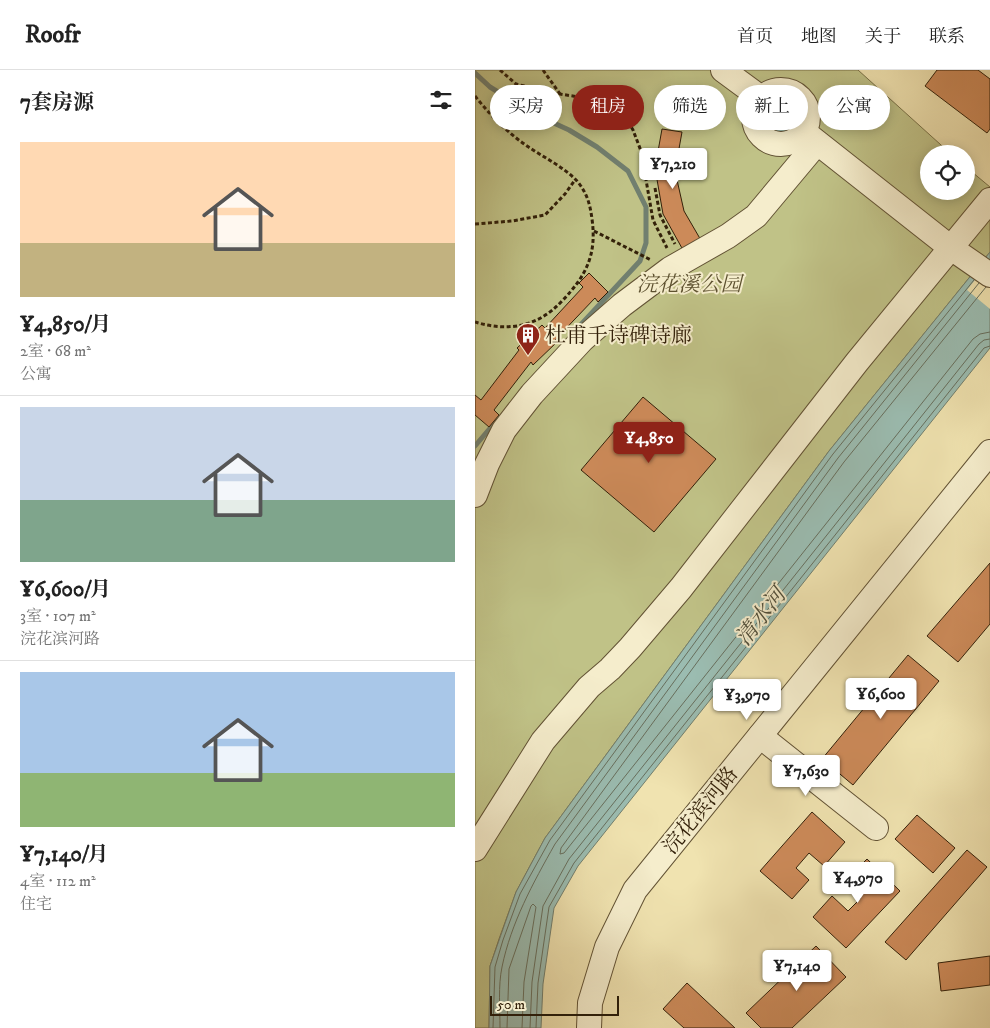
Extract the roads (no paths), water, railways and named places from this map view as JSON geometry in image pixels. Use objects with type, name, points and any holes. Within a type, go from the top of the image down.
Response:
[{"type":"street","points":[[723,70],[743,85]]},
{"type":"street","points":[[475,494],[504,430],[532,394],[582,340],[622,305],[683,261],[728,236],[756,216],[811,138],[808,110]]},
{"type":"street","points":[[758,130],[765,139],[773,143],[781,144],[798,138],[811,138],[951,248],[985,272]]},
{"type":"street","points":[[475,849],[543,741],[589,687],[610,669],[681,588],[857,362],[990,200]]},
{"type":"street","name":"浣花滨河路","points":[[589,1028],[590,1003],[607,947],[635,890],[990,452]]},
{"type":"street","points":[[760,736],[875,828]]},
{"type":"water","points":[[774,130],[790,130],[782,133]]},
{"type":"water","name":"清水河","points":[[990,252],[990,348],[578,866],[554,908],[543,984],[541,1028],[489,1028],[490,966],[516,892],[545,838],[829,451]]},
{"type":"waterway","points":[[475,73],[490,87],[532,113],[569,130],[597,147],[628,171],[646,207],[646,243],[640,261],[575,331]]},
{"type":"waterway","points":[[475,446],[497,420]]},
{"type":"place","name":"杜甫千诗碑诗廊","points":[[528,356]]},
{"type":"park label","name":"浣花溪公园","points":[[689,284]]}]
